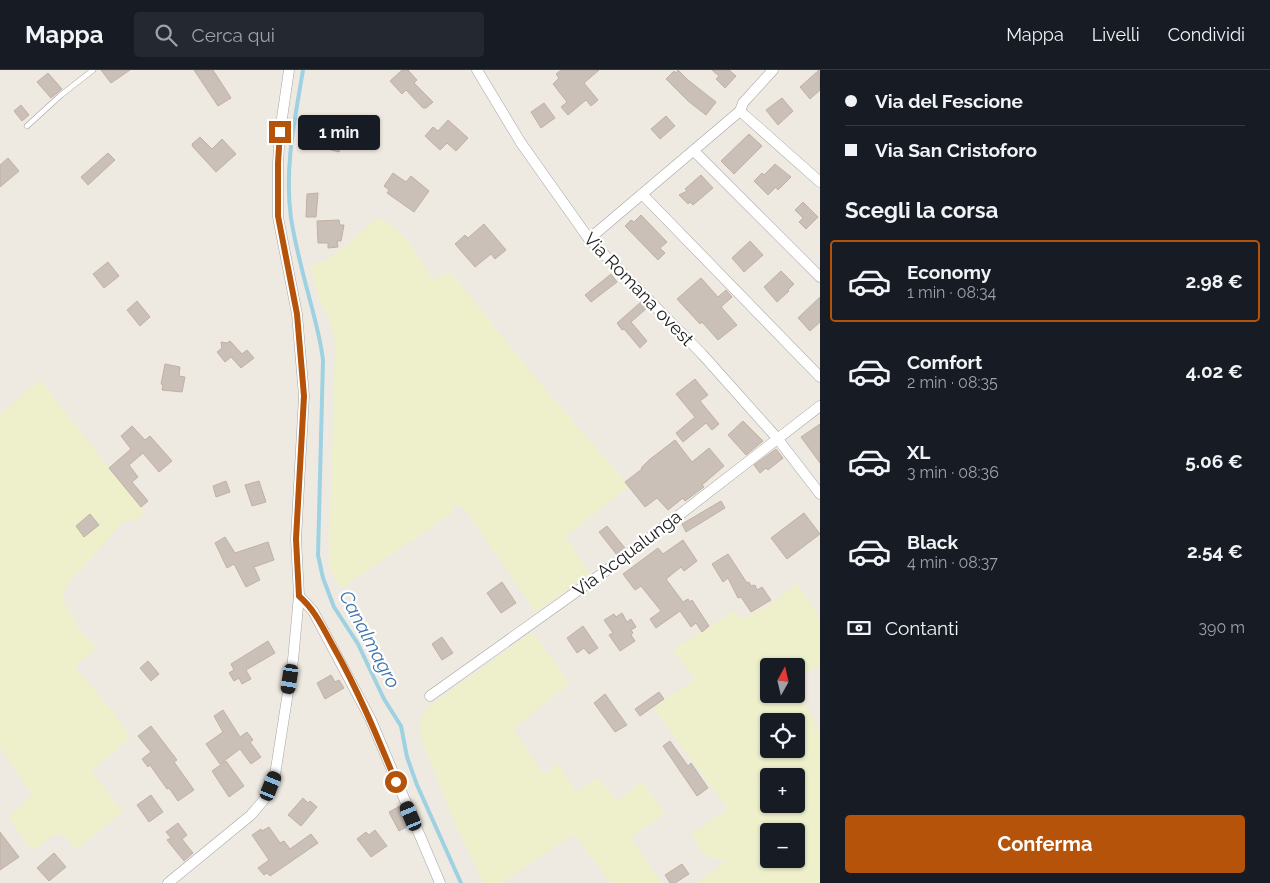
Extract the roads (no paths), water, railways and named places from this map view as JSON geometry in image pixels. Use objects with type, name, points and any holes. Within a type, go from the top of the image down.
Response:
[{"type":"street","points":[[168,883],[251,816],[267,796],[275,775],[293,660],[299,596],[296,539],[304,396],[297,314],[278,216],[280,132],[289,70]]},
{"type":"street","name":"Via Romana ovest","points":[[477,70],[521,143],[589,240],[702,354],[777,438],[820,494]]},
{"type":"street","points":[[589,240],[740,111],[743,103],[773,70]]},
{"type":"street","points":[[740,111],[820,182]]},
{"type":"street","points":[[694,151],[820,277]]},
{"type":"street","points":[[642,194],[820,377]]},
{"type":"street","name":"Via Acqualunga","points":[[430,696],[621,560],[820,406]]},
{"type":"street","points":[[299,596],[314,611],[361,701],[440,883]]},
{"type":"lane","points":[[27,126],[92,70]]},
{"type":"waterway","name":"Canalmagro","points":[[303,70],[291,144],[289,199],[295,242],[323,360],[318,555],[323,578],[334,607],[358,644],[384,699],[401,726],[407,757],[417,785],[461,883]]}]
